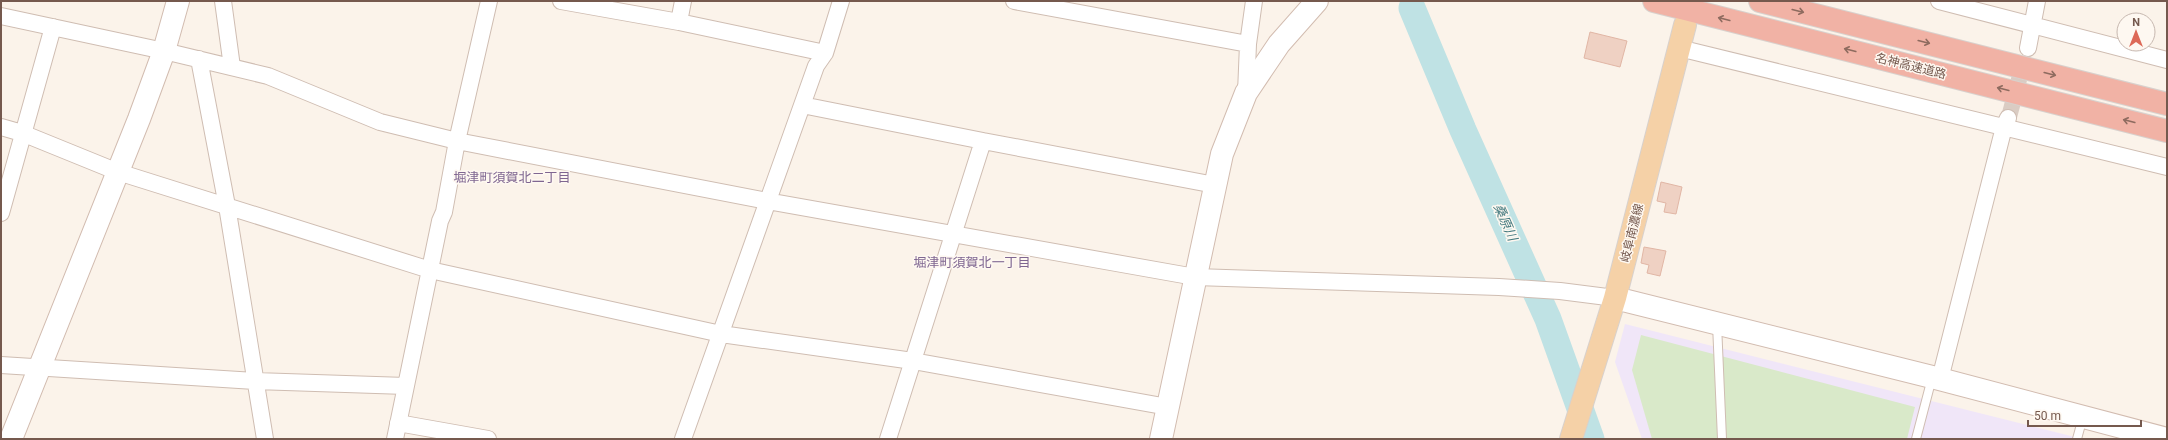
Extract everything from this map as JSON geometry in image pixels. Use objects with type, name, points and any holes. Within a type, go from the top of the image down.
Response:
[{"type":"highway","name":"名神高速道路","points":[[1654,1],[2167,131]]},
{"type":"highway","points":[[1760,1],[2167,104]]},
{"type":"main road","name":"岐阜南濃線","points":[[1572,437],[1616,298],[1685,25]]},
{"type":"street","points":[[12,439],[118,172],[164,51],[178,1]]},
{"type":"street","points":[[223,1],[232,67]]},
{"type":"street","points":[[395,439],[440,221],[444,212],[457,141],[489,1]]},
{"type":"street","points":[[561,1],[679,22],[825,53]]},
{"type":"street","points":[[679,22],[683,1]]},
{"type":"street","points":[[683,439],[816,66],[825,53],[841,1]]},
{"type":"street","points":[[1014,1],[1248,44]]},
{"type":"street","points":[[1246,93],[1248,44],[1254,1]]},
{"type":"street","points":[[1161,439],[1222,154],[1246,93],[1279,44],[1317,1]]},
{"type":"street","points":[[1939,1],[2167,60]]},
{"type":"street","points":[[2028,48],[2031,25],[2037,1]]},
{"type":"street","points":[[1,16],[164,51],[268,76],[380,122],[457,141],[767,201],[1195,276],[1500,287],[1560,291],[1616,298],[1936,378],[2167,439]]},
{"type":"street","points":[[1,213],[22,133],[53,27]]},
{"type":"street","points":[[1679,48],[2007,122],[2167,167]]},
{"type":"street","points":[[199,59],[228,206],[265,439]]},
{"type":"street","points":[[802,106],[1215,185]]},
{"type":"street","points":[[1936,378],[2007,122]]},
{"type":"street","points":[[1,127],[22,133],[118,172],[430,270],[721,334],[913,361],[1168,407]]},
{"type":"street","points":[[888,439],[983,141]]},
{"type":"street","points":[[1,365],[255,381],[406,386]]},
{"type":"street","points":[[398,423],[488,439]]},
{"type":"lane","points":[[1717,323],[1722,439]]},
{"type":"lane","points":[[1916,439],[1936,378]]},
{"type":"lane","points":[[2077,439],[2083,416]]},
{"type":"shaded area","points":[[1625,324],[2083,439],[1642,439],[1615,362]]},
{"type":"green space","points":[[1641,335],[1915,407],[1907,439],[1652,439],[1632,370]]},
{"type":"building","points":[[1590,32],[1627,41],[1620,67],[1584,58]]},
{"type":"building","points":[[1661,182],[1682,187],[1676,214],[1664,212],[1666,203],[1657,201]]},
{"type":"building","points":[[1644,247],[1666,251],[1660,276],[1647,273],[1649,265],[1641,263]]},
{"type":"waterway","name":"桑原川","points":[[1412,8],[1463,130],[1548,319],[1591,439]]},
{"type":"tunnel","points":[[2009,117],[2025,57]]},
{"type":"district","name":"堀津町須賀北二丁目","points":[[512,177]]},
{"type":"district","name":"堀津町須賀北一丁目","points":[[972,262]]}]
